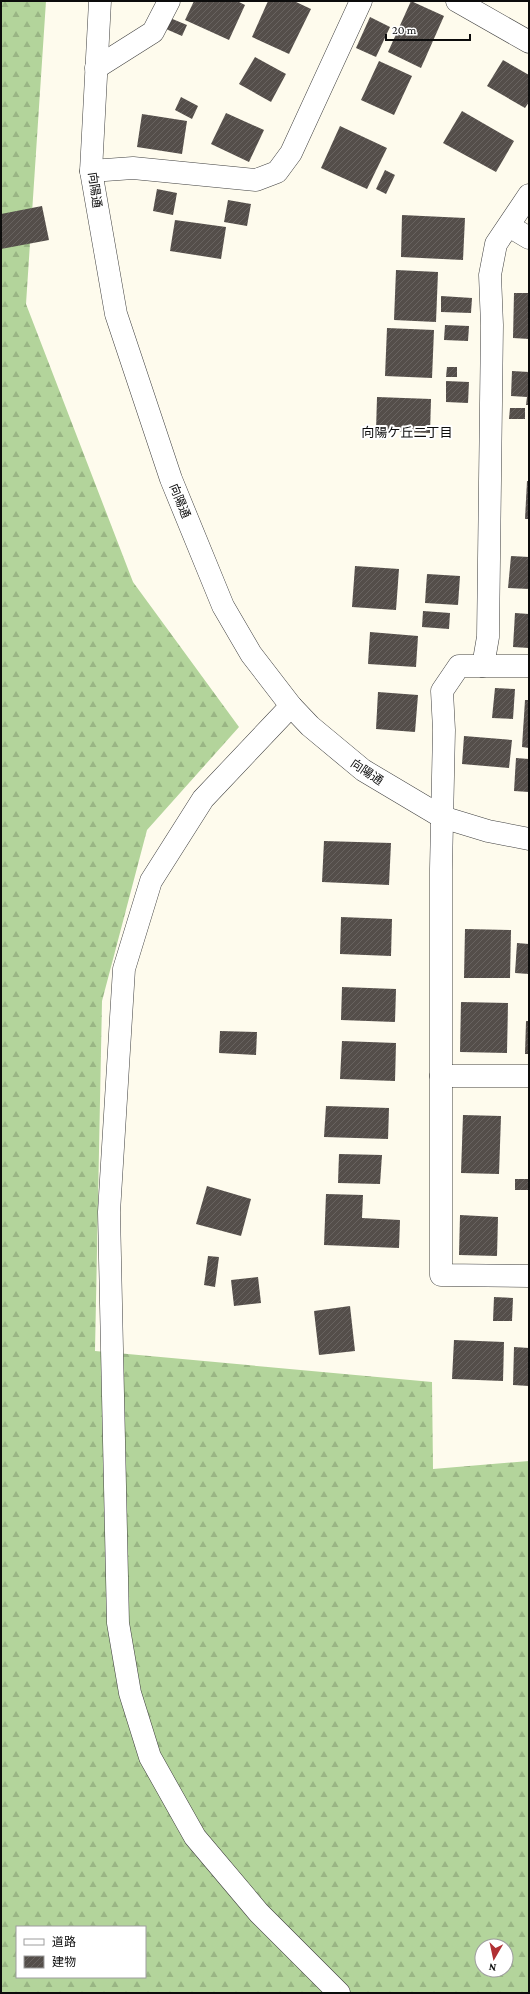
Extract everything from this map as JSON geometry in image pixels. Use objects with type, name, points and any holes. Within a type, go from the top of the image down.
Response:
[{"type":"street","name":"向陽通","points":[[100,1],[91,171],[116,314],[171,479],[222,606],[251,654],[292,706],[310,726],[363,770],[442,817],[488,832],[529,839]]},
{"type":"street","points":[[96,68],[154,32],[169,1]]},
{"type":"street","points":[[91,171],[133,168],[256,180],[277,172],[291,153],[361,1]]},
{"type":"street","points":[[457,1],[529,42]]},
{"type":"street","points":[[483,666],[488,637],[492,340],[490,275],[496,244],[529,195]]},
{"type":"street","points":[[509,226],[529,238]]},
{"type":"street","points":[[529,666],[459,666],[442,691],[444,730],[442,817],[441,1076],[441,1276],[529,1276]]},
{"type":"street","points":[[292,706],[203,799],[151,881],[124,969],[110,1212],[118,1623],[130,1693],[150,1757],[195,1837],[259,1913],[339,1993]]},
{"type":"street","points":[[441,1076],[529,1076]]},
{"type":"green space","points":[[1,1],[46,1],[26,304],[133,582],[239,727],[147,830],[102,1001],[95,1351],[432,1382],[433,1469],[529,1461],[529,1993],[1,1993]]},
{"type":"building","points":[[194,1],[237,1],[245,5],[229,40],[185,20]]},
{"type":"building","points":[[268,1],[294,1],[311,9],[289,54],[252,37]]},
{"type":"building","points":[[411,1],[444,16],[421,68],[388,52]]},
{"type":"building","points":[[370,17],[390,27],[376,57],[356,48]]},
{"type":"building","points":[[170,18],[187,25],[182,36],[166,29]]},
{"type":"building","points":[[255,57],[286,74],[271,102],[239,84]]},
{"type":"building","points":[[503,60],[529,75],[529,102],[525,108],[487,86]]},
{"type":"building","points":[[379,61],[412,76],[394,115],[361,100]]},
{"type":"building","points":[[181,97],[198,106],[192,119],[175,110]]},
{"type":"building","points":[[462,111],[514,141],[496,172],[443,143]]},
{"type":"building","points":[[226,113],[264,130],[249,162],[211,144]]},
{"type":"building","points":[[142,114],[187,121],[182,154],[137,147]]},
{"type":"building","points":[[340,126],[387,148],[367,189],[321,168]]},
{"type":"building","points":[[385,170],[395,175],[386,194],[376,189]]},
{"type":"building","points":[[157,189],[177,193],[173,215],[153,211]]},
{"type":"building","points":[[228,200],[251,204],[247,226],[224,222]]},
{"type":"building","points":[[42,206],[49,240],[1,249],[1,214]]},
{"type":"building","points":[[402,215],[465,218],[463,260],[401,257]]},
{"type":"building","points":[[175,220],[226,227],[221,259],[170,251]]},
{"type":"building","points":[[396,270],[438,272],[436,322],[394,320]]},
{"type":"building","points":[[514,293],[529,293],[529,339],[513,338]]},
{"type":"building","points":[[441,296],[472,298],[471,313],[441,312]]},
{"type":"building","points":[[445,325],[469,326],[468,341],[444,340]]},
{"type":"building","points":[[387,328],[434,330],[432,378],[385,376]]},
{"type":"building","points":[[447,367],[457,367],[457,377],[446,377]]},
{"type":"building","points":[[512,371],[529,372],[529,405],[526,405],[527,397],[511,396]]},
{"type":"building","points":[[446,381],[469,382],[468,403],[446,402]]},
{"type":"building","points":[[377,397],[431,399],[430,433],[376,431]]},
{"type":"building","points":[[510,408],[525,408],[525,419],[509,419]]},
{"type":"building","points":[[527,481],[529,481],[529,519],[525,519]]},
{"type":"building","points":[[511,556],[529,557],[529,589],[508,588]]},
{"type":"building","points":[[355,566],[399,569],[396,610],[352,607]]},
{"type":"building","points":[[427,574],[460,576],[458,605],[425,603]]},
{"type":"building","points":[[423,611],[450,613],[449,629],[422,627]]},
{"type":"building","points":[[515,613],[529,614],[529,648],[513,647]]},
{"type":"building","points":[[370,632],[418,636],[416,667],[368,664]]},
{"type":"building","points":[[495,688],[515,689],[513,719],[492,718]]},
{"type":"building","points":[[378,692],[418,695],[415,732],[376,729]]},
{"type":"building","points":[[525,700],[529,700],[529,748],[522,747]]},
{"type":"building","points":[[464,736],[512,740],[509,768],[462,764]]},
{"type":"building","points":[[516,758],[529,759],[529,792],[514,791]]},
{"type":"building","points":[[324,841],[391,843],[389,885],[322,882]]},
{"type":"building","points":[[341,917],[392,919],[391,956],[340,954]]},
{"type":"building","points":[[465,929],[511,930],[510,978],[464,978]]},
{"type":"building","points":[[517,943],[529,944],[529,974],[515,973]]},
{"type":"building","points":[[342,987],[396,989],[395,1022],[341,1020]]},
{"type":"building","points":[[461,1002],[508,1003],[507,1053],[460,1052]]},
{"type":"building","points":[[526,1021],[529,1021],[529,1054],[525,1054]]},
{"type":"building","points":[[220,1031],[257,1032],[256,1055],[219,1053]]},
{"type":"building","points":[[342,1041],[396,1043],[395,1081],[340,1079]]},
{"type":"building","points":[[326,1106],[389,1108],[388,1139],[324,1137]]},
{"type":"building","points":[[463,1115],[501,1116],[499,1174],[461,1173]]},
{"type":"building","points":[[339,1154],[382,1155],[380,1184],[338,1183]]},
{"type":"building","points":[[515,1179],[529,1179],[529,1190],[515,1190]]},
{"type":"building","points":[[207,1186],[251,1199],[241,1236],[196,1224]]},
{"type":"building","points":[[326,1194],[363,1195],[362,1218],[400,1220],[399,1248],[324,1245]]},
{"type":"building","points":[[460,1215],[498,1217],[497,1256],[459,1255]]},
{"type":"building","points":[[208,1256],[219,1257],[215,1287],[204,1285]]},
{"type":"building","points":[[258,1277],[261,1303],[234,1306],[231,1280]]},
{"type":"building","points":[[494,1297],[513,1298],[512,1321],[493,1321]]},
{"type":"building","points":[[350,1306],[355,1351],[319,1355],[314,1311]]},
{"type":"building","points":[[454,1340],[504,1342],[503,1381],[452,1379]]},
{"type":"building","points":[[514,1347],[529,1348],[529,1386],[513,1385]]},
{"type":"district","name":"向陽ケ丘二丁目","points":[[407,432]]}]
